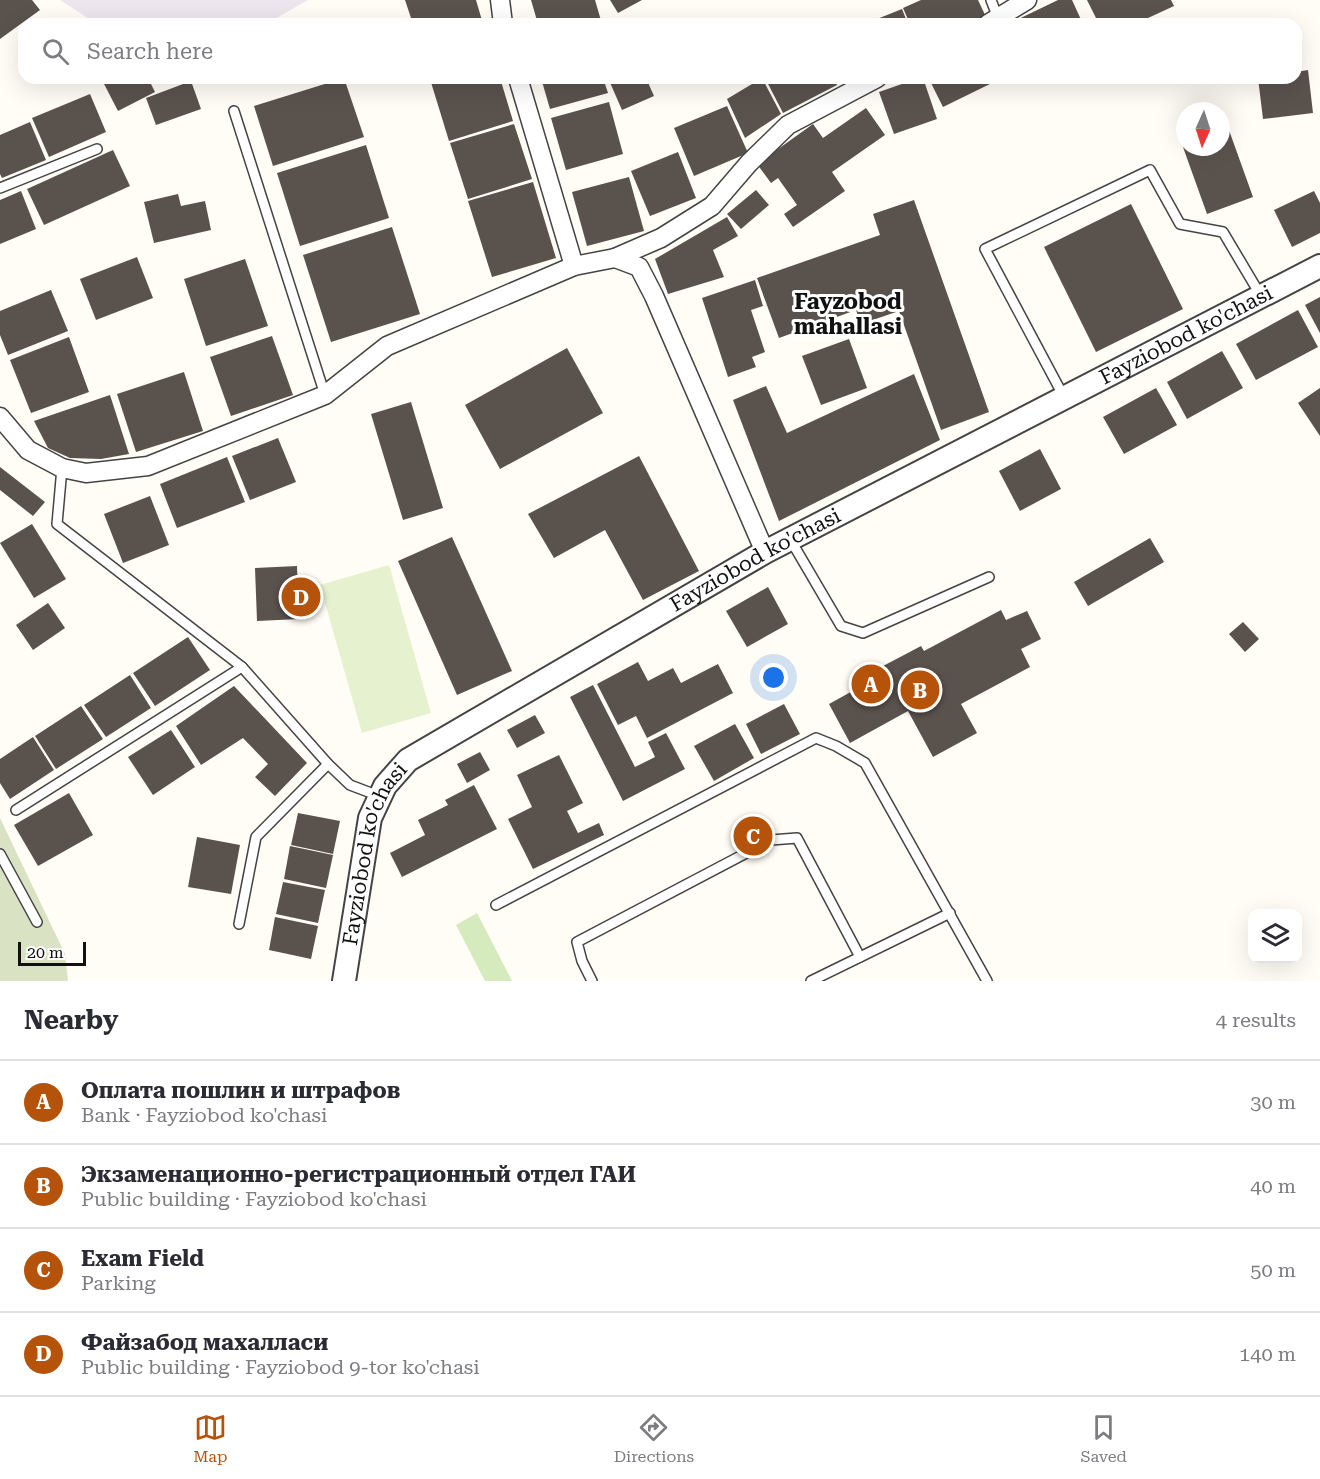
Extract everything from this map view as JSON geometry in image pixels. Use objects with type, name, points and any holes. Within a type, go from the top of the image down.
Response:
[{"type":"street","points":[[500,0],[502,18]]},
{"type":"street","points":[[998,18],[1027,0]]},
{"type":"street","points":[[520,84],[574,266]]},
{"type":"street","points":[[0,417],[28,450],[62,468],[86,472],[148,466],[325,395],[387,346],[574,266],[615,258],[662,238],[712,206],[749,163],[788,124],[865,84]]},
{"type":"street","points":[[615,258],[639,267],[654,296],[765,552]]},
{"type":"street","name":"Fayziobod ko'chasi","points":[[344,981],[370,818],[379,796],[392,776],[408,760],[765,552],[1320,266]]},
{"type":"lane","points":[[991,0],[993,18]]},
{"type":"lane","points":[[234,111],[325,395]]},
{"type":"lane","points":[[0,188],[97,149]]},
{"type":"lane","points":[[1065,398],[985,249],[1150,170],[1180,224],[1223,232],[1261,296]]},
{"type":"lane","points":[[62,468],[57,524],[242,667],[328,764],[350,785],[379,796]]},
{"type":"lane","points":[[790,539],[841,626],[863,633],[989,577]]},
{"type":"lane","points":[[16,810],[242,667]]},
{"type":"lane","points":[[496,905],[816,738],[837,746],[866,763],[987,981]]},
{"type":"lane","points":[[239,924],[256,837],[328,764]]},
{"type":"lane","points":[[592,981],[582,961],[577,942],[771,840],[797,838],[860,957]]},
{"type":"lane","points":[[0,854],[37,922]]},
{"type":"lane","points":[[811,981],[950,913]]},
{"type":"shaded area","points":[[60,0],[308,0],[276,18],[88,18]]},
{"type":"green space","points":[[389,565],[431,713],[362,733],[320,585]]},
{"type":"green space","points":[[0,818],[65,954],[68,981],[0,981]]},
{"type":"green space","points":[[477,913],[512,981],[485,981],[456,925]]},
{"type":"building","points":[[0,0],[32,0],[40,10],[29,18],[18,18],[18,26],[0,39]]},
{"type":"building","points":[[405,0],[476,0],[481,18],[411,18]]},
{"type":"building","points":[[531,0],[595,0],[600,18],[536,18]]},
{"type":"building","points":[[610,0],[642,0],[618,13]]},
{"type":"building","points":[[921,0],[978,0],[986,17],[907,18],[903,8]]},
{"type":"building","points":[[1058,0],[1072,0],[1080,18],[1020,18]]},
{"type":"building","points":[[1087,0],[1171,0],[1174,6],[1148,18],[1096,18]]},
{"type":"building","points":[[902,9],[906,18],[880,18]]},
{"type":"building","points":[[1308,70],[1313,113],[1263,119],[1259,84],[1302,84],[1302,71]]},
{"type":"building","points":[[104,84],[151,84],[155,92],[118,111]]},
{"type":"building","points":[[183,84],[192,84],[201,109],[156,125],[146,98]]},
{"type":"building","points":[[325,84],[346,84],[364,137],[273,166],[254,106]]},
{"type":"building","points":[[432,84],[502,84],[513,121],[449,141]]},
{"type":"building","points":[[543,84],[605,84],[608,93],[550,109]]},
{"type":"building","points":[[611,84],[649,84],[654,96],[622,110]]},
{"type":"building","points":[[752,84],[765,84],[781,114],[745,138],[727,99]]},
{"type":"building","points":[[768,84],[837,85],[783,113]]},
{"type":"building","points":[[902,84],[925,84],[937,119],[894,134],[879,92]]},
{"type":"building","points":[[932,84],[990,84],[943,107]]},
{"type":"building","points":[[90,94],[106,132],[49,157],[32,118]]},
{"type":"building","points":[[609,102],[623,154],[566,170],[551,118]]},
{"type":"building","points":[[727,106],[748,153],[694,176],[674,128]]},
{"type":"building","points":[[866,108],[885,135],[832,172],[845,191],[793,227],[784,214],[797,205],[778,178],[771,183],[757,164],[813,124],[823,138]]},
{"type":"building","points":[[30,122],[46,160],[2,178],[0,174],[0,135]]},
{"type":"building","points":[[514,124],[532,179],[468,199],[450,143]]},
{"type":"building","points":[[1230,133],[1253,197],[1207,214],[1186,156],[1230,156]]},
{"type":"building","points":[[366,145],[389,218],[300,246],[277,173]]},
{"type":"building","points":[[113,150],[130,186],[44,225],[27,189]]},
{"type":"building","points":[[678,152],[696,198],[650,216],[631,171]]},
{"type":"building","points":[[629,177],[644,231],[587,246],[572,192]]},
{"type":"building","points":[[533,182],[556,258],[492,277],[468,201]]},
{"type":"building","points":[[756,190],[769,205],[741,229],[727,214]]},
{"type":"building","points":[[21,191],[36,229],[0,244],[0,200]]},
{"type":"building","points":[[1314,191],[1320,203],[1320,233],[1292,247],[1274,210]]},
{"type":"building","points":[[178,194],[181,206],[205,201],[211,230],[154,243],[144,202]]},
{"type":"building","points":[[914,200],[989,412],[941,430],[899,311],[861,324],[856,310],[779,338],[757,278],[880,235],[873,214]]},
{"type":"building","points":[[1131,204],[1183,309],[1096,352],[1044,247]]},
{"type":"building","points":[[727,217],[738,236],[713,250],[724,277],[668,294],[655,259]]},
{"type":"building","points":[[392,227],[420,314],[331,342],[303,255]]},
{"type":"building","points":[[137,257],[153,298],[96,320],[80,279]]},
{"type":"building","points":[[245,259],[268,326],[206,346],[184,279]]},
{"type":"building","points":[[755,280],[763,306],[751,310],[765,352],[752,357],[756,367],[728,377],[702,298]]},
{"type":"building","points":[[51,290],[68,331],[8,355],[0,335],[0,311]]},
{"type":"building","points":[[1320,297],[1320,333],[1305,305]]},
{"type":"building","points":[[1298,310],[1318,347],[1256,380],[1236,344]]},
{"type":"building","points":[[272,336],[293,395],[231,416],[210,357]]},
{"type":"building","points":[[69,337],[89,392],[31,413],[10,360]]},
{"type":"building","points":[[849,339],[867,388],[821,405],[802,356]]},
{"type":"building","points":[[567,348],[603,413],[500,469],[465,405]]},
{"type":"building","points":[[1222,351],[1243,388],[1187,419],[1167,382]]},
{"type":"building","points":[[184,372],[203,431],[136,452],[117,394]]},
{"type":"building","points":[[914,374],[940,440],[779,521],[733,400],[766,386],[787,433]]},
{"type":"building","points":[[1156,388],[1177,425],[1124,454],[1103,417]]},
{"type":"building","points":[[1320,388],[1320,436],[1298,403]]},
{"type":"building","points":[[110,395],[129,454],[101,459],[70,458],[48,448],[34,421]]},
{"type":"building","points":[[411,402],[443,508],[403,520],[371,414]]},
{"type":"building","points":[[278,438],[296,482],[250,500],[232,456]]},
{"type":"building","points":[[1040,449],[1061,489],[1020,511],[999,471]]},
{"type":"building","points":[[639,456],[699,571],[643,600],[605,530],[554,558],[528,514]]},
{"type":"building","points":[[227,457],[245,502],[177,528],[160,484]]},
{"type":"building","points":[[0,467],[45,502],[33,516],[0,490]]},
{"type":"building","points":[[150,496],[169,545],[123,563],[104,514]]},
{"type":"building","points":[[32,524],[66,579],[34,598],[0,543]]},
{"type":"building","points":[[452,537],[512,671],[457,695],[398,561]]},
{"type":"building","points":[[1150,538],[1164,562],[1088,606],[1074,582]]},
{"type":"building","points":[[297,566],[299,619],[257,621],[255,568]]},
{"type":"building","points":[[768,587],[788,624],[747,647],[726,611]]},
{"type":"building","points":[[48,603],[65,628],[33,650],[16,625]]},
{"type":"building","points":[[1001,610],[1006,620],[1027,611],[1041,639],[1021,649],[1030,667],[961,704],[977,733],[933,757],[908,711],[850,743],[829,704],[887,672],[883,666],[921,646],[924,651]]},
{"type":"building","points":[[1243,622],[1259,639],[1245,652],[1229,634]]},
{"type":"building","points":[[188,637],[210,670],[155,706],[133,673]]},
{"type":"building","points":[[638,662],[648,681],[673,668],[681,683],[718,664],[733,693],[647,738],[636,716],[618,725],[597,684]]},
{"type":"building","points":[[130,675],[151,708],[106,737],[84,705]]},
{"type":"building","points":[[593,685],[635,767],[655,757],[648,742],[666,733],[685,769],[623,801],[570,697]]},
{"type":"building","points":[[234,686],[307,763],[275,796],[255,777],[268,764],[243,738],[201,765],[176,726]]},
{"type":"building","points":[[784,704],[800,734],[761,754],[746,724]]},
{"type":"building","points":[[81,706],[103,739],[56,769],[35,736]]},
{"type":"building","points":[[535,715],[545,733],[517,748],[507,730]]},
{"type":"building","points":[[735,724],[754,758],[714,781],[694,746]]},
{"type":"building","points":[[171,730],[195,767],[153,795],[128,757]]},
{"type":"building","points":[[33,737],[54,770],[10,799],[0,783],[0,759]]},
{"type":"building","points":[[480,752],[490,770],[467,783],[457,764]]},
{"type":"building","points":[[559,755],[583,803],[567,811],[578,833],[599,823],[604,835],[533,869],[508,819],[532,807],[517,775]]},
{"type":"building","points":[[474,785],[497,829],[402,877],[390,853],[425,835],[418,820],[448,805],[445,800]]},
{"type":"building","points":[[69,793],[93,835],[38,866],[14,825]]},
{"type":"building","points":[[298,813],[340,821],[333,854],[291,845]]},
{"type":"building","points":[[197,837],[240,845],[231,894],[188,887]]},
{"type":"building","points":[[290,846],[333,855],[326,888],[284,879]]},
{"type":"building","points":[[283,882],[325,890],[318,923],[276,914]]},
{"type":"building","points":[[275,917],[318,926],[311,959],[269,950]]},
{"type":"place","name":"Файзабод махалласи","points":[[301,597]]},
{"type":"place","name":"Оплата пошлин и штрафов","points":[[871,684]]},
{"type":"place","name":"Экзаменационно-регистрационный отдел ГАИ","points":[[920,690]]},
{"type":"place","name":"Exam Field","points":[[753,836]]},
{"type":"district","name":"Fayzobod mahallasi","points":[[848,314]]}]
